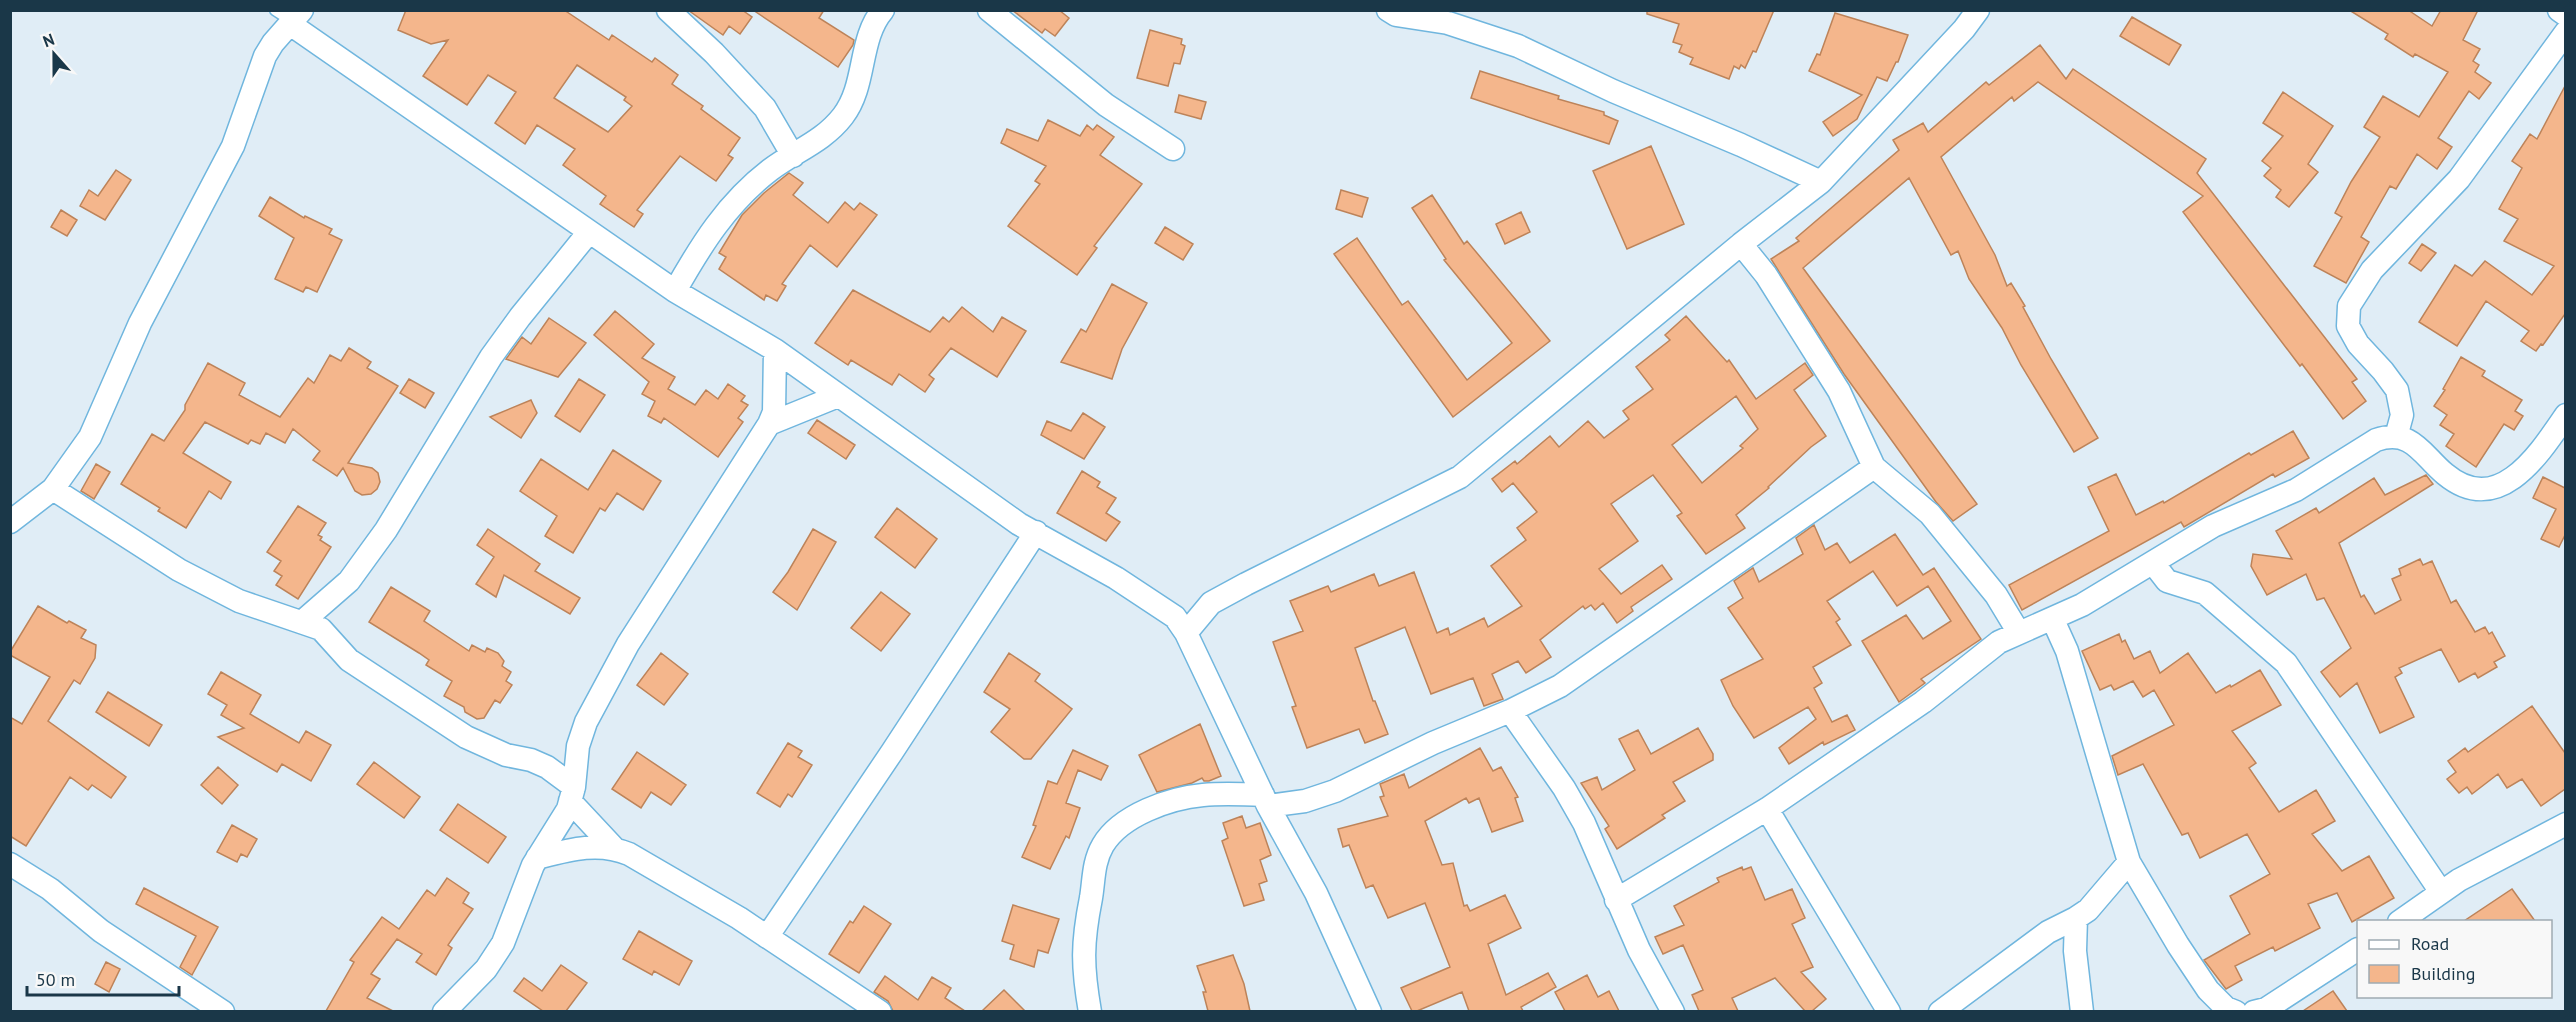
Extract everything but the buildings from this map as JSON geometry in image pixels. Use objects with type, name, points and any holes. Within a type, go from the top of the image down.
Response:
[{"type":"street","points":[[668,10],[714,53],[765,108],[793,156]]},
{"type":"street","points":[[675,291],[707,236],[735,200],[771,169],[822,137],[844,115],[862,74],[867,42],[883,10]]},
{"type":"street","points":[[989,10],[1107,105],[1173,149]]},
{"type":"street","points":[[1388,10],[1396,15],[1448,22],[1518,46],[1613,91],[1741,145],[1821,182]]},
{"type":"street","points":[[1186,633],[1212,603],[1460,477],[1741,244],[1821,182],[1978,10]]},
{"type":"street","points":[[2559,10],[2565,15]]},
{"type":"street","points":[[10,522],[53,489],[90,437],[140,323],[233,146],[265,56],[290,17],[675,291],[775,350],[1019,524],[1116,578],[1174,617],[1186,633],[1265,800],[1316,893],[1370,1011]]},
{"type":"street","points":[[2396,437],[2402,416],[2397,390],[2352,335],[2348,326],[2349,306],[2372,270],[2459,179],[2565,32]]},
{"type":"street","points":[[302,621],[349,581],[386,530],[491,357],[520,317],[589,232]]},
{"type":"street","points":[[1741,244],[1766,275],[1839,390],[1874,467],[1930,514],[1996,595],[2019,633]]},
{"type":"street","points":[[444,1011],[486,969],[503,942],[537,858],[568,808],[578,746],[586,723],[628,644],[769,424],[774,412],[775,350]]},
{"type":"street","points":[[769,424],[838,396]]},
{"type":"street","points":[[1616,900],[1767,809],[1923,702],[1999,642],[2053,620],[2213,526],[2296,490],[2376,440],[2387,436],[2396,437],[2423,450],[2443,473],[2458,484],[2487,489],[2508,483],[2522,470],[2541,452],[2565,416]]},
{"type":"street","points":[[1090,1011],[1083,972],[1084,928],[1095,864],[1103,845],[1115,830],[1143,813],[1201,795],[1305,801],[1335,791],[1433,743],[1510,711],[1560,686],[1874,467]]},
{"type":"street","points":[[53,489],[179,570],[239,601],[321,629],[349,660],[466,737],[506,755],[531,760],[547,767],[572,794],[613,847]]},
{"type":"street","points":[[767,938],[892,753],[1036,532]]},
{"type":"street","points":[[2153,563],[2167,581],[2205,593],[2286,663],[2441,892]]},
{"type":"street","points":[[2053,620],[2067,651],[2078,686],[2129,862],[2178,945],[2208,990],[2226,1008],[2236,1011]]},
{"type":"street","points":[[1510,711],[1564,788],[1584,823],[1639,950],[1673,1011]]},
{"type":"street","points":[[1767,809],[1889,1011]]},
{"type":"street","points":[[2400,920],[2459,880],[2565,824]]},
{"type":"street","points":[[537,858],[592,846],[613,847],[629,854],[719,906],[880,1011]]},
{"type":"street","points":[[1940,1011],[2048,932],[2076,918],[2088,909],[2129,862]]},
{"type":"street","points":[[10,864],[50,890],[101,932],[224,1011]]},
{"type":"street","points":[[2076,918],[2076,951],[2082,1011]]},
{"type":"street","points":[[2254,1011],[2266,1009],[2357,950]]}]
